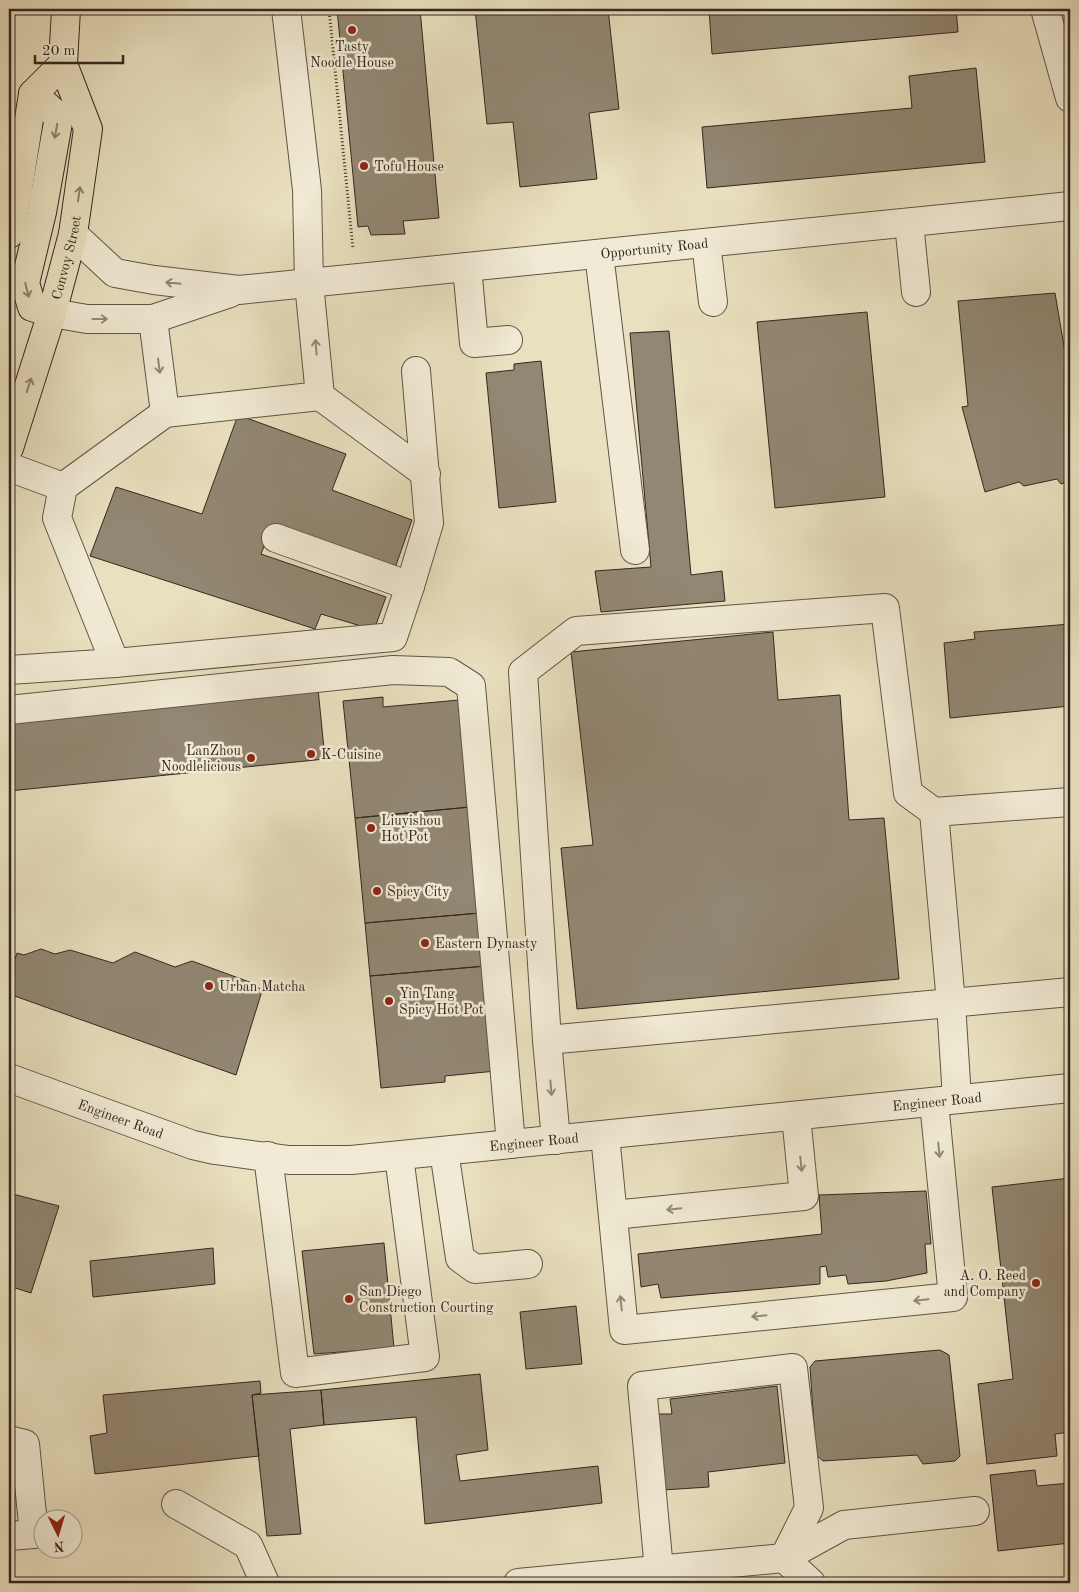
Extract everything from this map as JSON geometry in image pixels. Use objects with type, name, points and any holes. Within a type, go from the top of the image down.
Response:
[{"type":"main road","name":"Convoy Street","points":[[9,448],[52,313],[73,234],[88,129],[64,64],[66,9]]},
{"type":"main road","points":[[9,234],[17,195],[16,152],[33,94],[64,64]]},
{"type":"main road","points":[[33,94],[59,117],[42,212],[25,283],[32,307],[52,313]]},
{"type":"street","points":[[286,9],[307,190],[309,283],[320,396]]},
{"type":"street","points":[[1045,9],[1070,98]]},
{"type":"street","name":"Opportunity Road","points":[[239,290],[1070,206]]},
{"type":"street","points":[[909,223],[916,292]]},
{"type":"street","points":[[73,234],[115,273],[154,280],[239,290]]},
{"type":"street","points":[[706,243],[712,302]]},
{"type":"street","points":[[599,254],[635,550]]},
{"type":"street","points":[[467,267],[474,343],[508,340]]},
{"type":"street","points":[[52,313],[87,319],[153,319],[239,290]]},
{"type":"street","points":[[153,319],[165,414]]},
{"type":"street","points":[[9,670],[114,663],[393,637],[429,524],[416,371]]},
{"type":"street","points":[[114,663],[57,518],[63,488],[165,414],[320,396],[426,474]]},
{"type":"street","points":[[9,467],[63,488]]},
{"type":"street","points":[[276,538],[410,586]]},
{"type":"street","points":[[556,1140],[547,1040],[523,672],[576,631],[885,608],[908,794],[934,812],[1070,802]]},
{"type":"street","points":[[9,710],[393,670],[449,672],[470,686],[511,1144]]},
{"type":"street","points":[[605,1135],[624,1330],[953,1297],[945,1100],[951,1003],[934,812]]},
{"type":"street","points":[[547,1040],[1070,992]]},
{"type":"street","name":"Engineer Road","points":[[9,1078],[193,1144],[215,1150],[288,1160],[344,1160],[399,1156],[1070,1088]]},
{"type":"street","points":[[613,1215],[804,1196],[796,1116]]},
{"type":"street","points":[[444,1151],[460,1258],[475,1269],[528,1264]]},
{"type":"street","points":[[268,1156],[295,1373],[425,1357],[399,1156]]},
{"type":"street","points":[[660,1570],[642,1386],[793,1368],[809,1508],[784,1558]]},
{"type":"street","points":[[9,1440],[25,1444],[34,1534],[9,1536]]},
{"type":"street","points":[[176,1504],[248,1545],[265,1583]]},
{"type":"street","points":[[518,1583],[630,1578],[660,1570],[754,1572],[844,1525],[976,1511]]},
{"type":"street","points":[[784,1558],[811,1583]]},
{"type":"path","points":[[329,9],[354,252]]},
{"type":"building","points":[[337,9],[420,9],[439,218],[403,221],[405,234],[371,235],[368,226],[358,227]]},
{"type":"building","points":[[475,9],[608,9],[619,109],[589,113],[597,179],[520,187],[513,122],[487,124]]},
{"type":"building","points":[[709,9],[956,9],[958,32],[712,54]]},
{"type":"building","points":[[976,68],[985,162],[707,188],[702,127],[912,108],[909,76]]},
{"type":"building","points":[[1055,293],[1070,382],[1070,481],[1061,484],[1057,479],[1024,486],[1019,482],[985,492],[962,407],[968,406],[958,301]]},
{"type":"building","points":[[867,312],[885,497],[775,508],[757,322]]},
{"type":"building","points":[[669,331],[691,575],[722,571],[725,601],[601,612],[595,571],[651,567],[630,333]]},
{"type":"building","points":[[541,361],[556,502],[499,508],[486,373],[514,370],[514,364]]},
{"type":"building","points":[[238,415],[346,454],[332,490],[412,520],[395,568],[272,526],[261,554],[386,597],[374,630],[321,614],[315,629],[90,556],[116,487],[202,514]]},
{"type":"building","points":[[1070,624],[1070,706],[950,718],[944,643],[975,639],[974,632]]},
{"type":"building","points":[[773,632],[778,700],[840,695],[849,820],[884,818],[899,979],[577,1009],[561,848],[593,845],[571,652]]},
{"type":"building","points":[[318,689],[325,759],[9,791],[9,720]]},
{"type":"building","points":[[383,697],[383,707],[459,700],[470,807],[355,818],[343,701]]},
{"type":"building","points":[[470,807],[480,913],[365,923],[355,818]]},
{"type":"building","name":"Eastern Dynasty","points":[[480,913],[486,966],[370,976],[365,923]]},
{"type":"building","points":[[41,949],[55,954],[70,950],[113,963],[135,952],[175,967],[192,961],[255,984],[262,991],[236,1075],[9,994],[9,976],[17,953],[24,955]]},
{"type":"building","points":[[486,966],[496,1071],[445,1076],[445,1082],[381,1088],[370,976]]},
{"type":"building","name":"A. O. Reed and Company","points":[[1070,1178],[1070,1432],[1055,1434],[1057,1456],[987,1464],[978,1384],[1013,1379],[992,1187]]},
{"type":"building","points":[[926,1191],[931,1244],[925,1244],[927,1273],[886,1281],[848,1284],[846,1275],[828,1277],[826,1266],[820,1267],[820,1284],[661,1298],[658,1284],[641,1287],[638,1254],[822,1234],[819,1195]]},
{"type":"building","points":[[9,1193],[59,1206],[31,1293],[9,1286]]},
{"type":"building","name":"San Diego Construction Courting","points":[[384,1243],[394,1348],[314,1354],[302,1251]]},
{"type":"building","points":[[213,1248],[215,1284],[93,1297],[90,1261]]},
{"type":"building","points":[[576,1306],[582,1364],[526,1369],[520,1312]]},
{"type":"building","points":[[940,1350],[949,1355],[960,1456],[955,1461],[923,1464],[917,1455],[823,1461],[816,1455],[810,1367],[815,1361]]},
{"type":"building","points":[[480,1374],[488,1450],[456,1455],[460,1481],[598,1466],[602,1503],[425,1524],[416,1417],[324,1425],[321,1390]]},
{"type":"building","points":[[260,1381],[261,1393],[252,1395],[259,1456],[95,1474],[90,1436],[107,1433],[103,1395]]},
{"type":"building","points":[[777,1386],[785,1463],[708,1472],[709,1487],[663,1490],[655,1414],[672,1414],[670,1399]]},
{"type":"building","points":[[321,1390],[324,1425],[290,1429],[301,1534],[267,1536],[252,1395]]},
{"type":"building","points":[[1035,1470],[1037,1486],[1070,1483],[1070,1543],[998,1551],[990,1475]]},
{"type":"place","name":"Tasty Noodle House","points":[[352,30]]},
{"type":"place","name":"Tofu House","points":[[364,166]]},
{"type":"place","name":"K-Cuisine","points":[[311,754]]},
{"type":"place","name":"LanZhou Noodlelicious","points":[[251,758]]},
{"type":"place","name":"Liuyishou Hot Pot","points":[[371,828]]},
{"type":"place","name":"Spicy City","points":[[377,891]]},
{"type":"place","name":"Eastern Dynasty","points":[[425,943]]},
{"type":"place","name":"Urban Matcha","points":[[209,986]]},
{"type":"place","name":"Yin Tang Spicy Hot Pot","points":[[389,1001]]},
{"type":"place","name":"A. O. Reed and Company","points":[[1036,1283]]},
{"type":"place","name":"San Diego Construction Courting","points":[[349,1299]]}]
